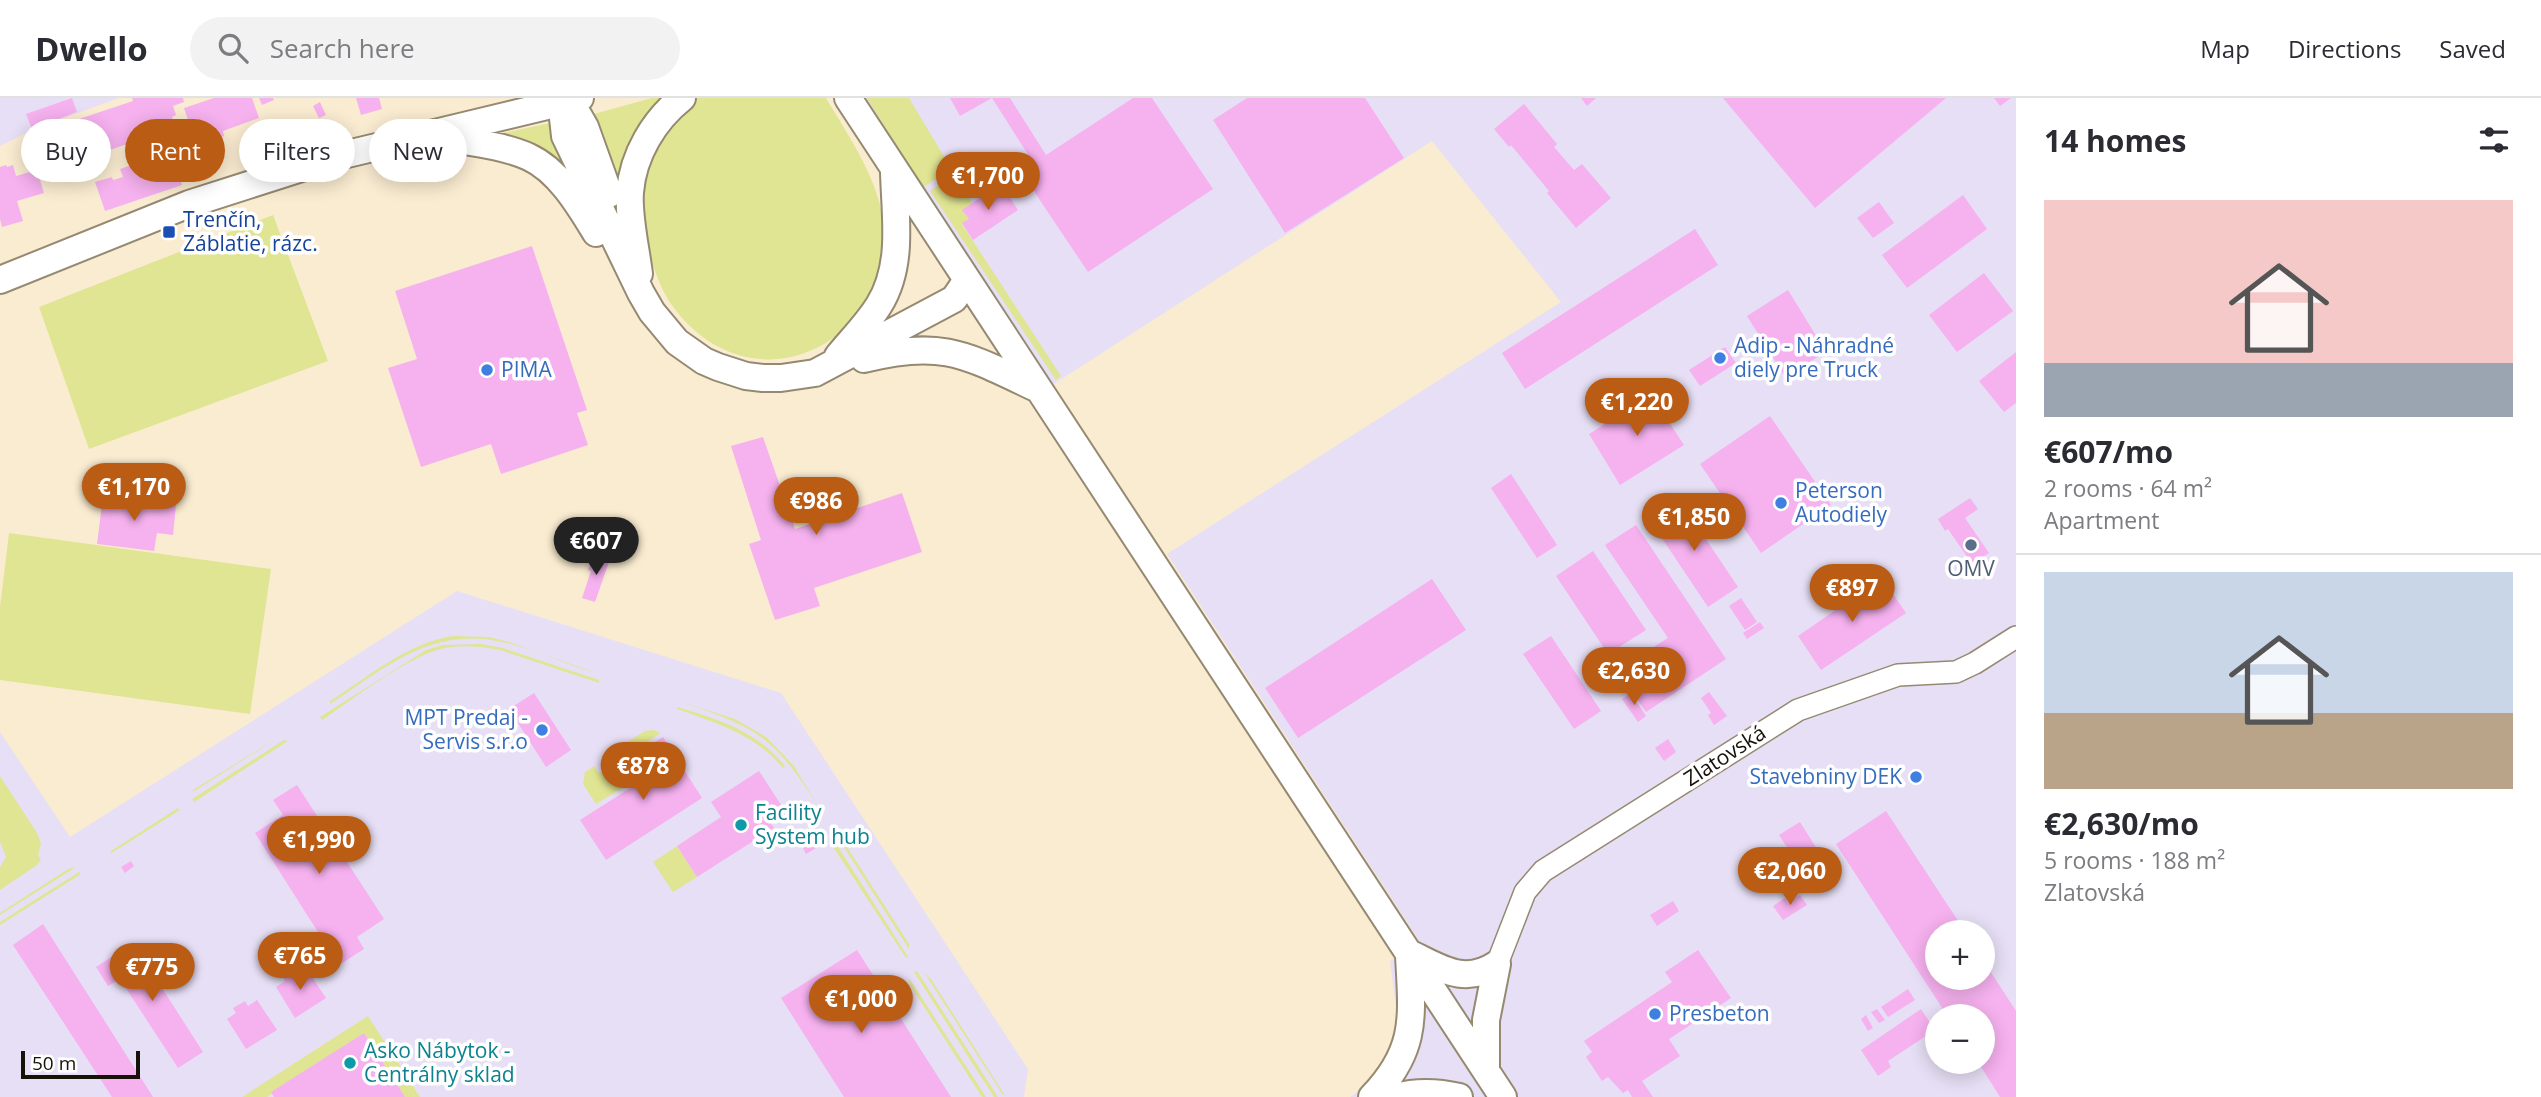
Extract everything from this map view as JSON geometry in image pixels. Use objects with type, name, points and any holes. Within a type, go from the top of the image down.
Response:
[{"type":"main road","points":[[641,293],[630,193],[634,170],[646,141],[662,118],[682,98]]},
{"type":"main road","points":[[848,98],[894,172],[1503,1097]]},
{"type":"main road","points":[[575,99],[563,118],[565,136],[641,293]]},
{"type":"main road","points":[[467,124],[575,99]]},
{"type":"main road","points":[[467,142],[501,148],[530,158],[552,173],[568,191],[609,254],[641,293],[665,329],[677,342],[704,361],[746,376],[781,378],[815,373],[890,352],[937,349],[958,353],[981,362],[1036,388]]},
{"type":"main road","points":[[0,281],[189,204],[369,148]]},
{"type":"main road","points":[[828,368],[876,310],[892,274],[897,239],[894,172]]},
{"type":"main road","points":[[828,368],[944,283],[967,280]]},
{"type":"main road","points":[[1409,953],[1450,972],[1467,975],[1484,973],[1497,964]]},
{"type":"main road","points":[[1372,1097],[1400,1062],[1409,1039],[1412,1015],[1409,953]]},
{"type":"main road","points":[[1486,1070],[1486,1020],[1497,964]]},
{"type":"main road","points":[[1396,1097],[1438,1092],[1459,1097]]},
{"type":"street","name":"Zlatovská","points":[[1497,964],[1525,892],[1543,871],[1798,710],[1898,675],[1955,672],[1975,663],[2016,637]]},
{"type":"shaded area","points":[[0,98],[119,98],[61,119],[21,119],[21,136],[0,146]]},
{"type":"shaded area","points":[[861,98],[2016,98],[2016,1097],[1350,1097],[1390,1069],[1399,1031],[1390,961],[1418,939],[1167,554],[1561,302],[1432,141],[1052,385],[937,217]]},
{"type":"shaded area","points":[[457,591],[781,693],[1028,1069],[1024,1097],[0,1097],[0,732],[70,837]]},
{"type":"green space","points":[[652,98],[662,98],[645,119],[619,186],[590,115]]},
{"type":"green space","points":[[694,98],[826,98],[870,177],[882,211],[884,229],[884,254],[879,278],[868,301],[853,321],[832,339],[809,351],[785,358],[761,359],[737,355],[714,344],[693,329],[674,308],[662,287],[640,218],[639,187],[659,135]]},
{"type":"green space","points":[[867,98],[909,98],[972,203],[963,210],[969,219],[962,224],[1061,376],[1056,380],[930,191],[951,176],[948,172],[922,188]]},
{"type":"green space","points":[[550,123],[584,193],[494,135]]},
{"type":"green space","points":[[273,215],[328,361],[89,449],[39,307]]},
{"type":"green space","points":[[9,533],[271,569],[250,714],[0,680],[0,607]]},
{"type":"green space","points":[[453,636],[489,637],[532,650],[497,641],[449,640],[408,654],[330,704],[330,701],[404,653]]},
{"type":"green space","points":[[481,644],[503,648],[599,680],[599,683],[500,650],[450,647],[407,663],[322,720],[320,717],[426,650],[443,645]]},
{"type":"green space","points":[[678,701],[735,719],[766,737],[794,766],[818,806],[788,763],[760,737],[726,718]]},
{"type":"green space","points":[[677,707],[707,716],[749,735],[785,766],[783,768],[760,746],[747,738]]},
{"type":"green space","points":[[645,731],[661,733],[629,753],[624,744]]},
{"type":"green space","points":[[274,740],[268,744],[193,792],[193,790]]},
{"type":"green space","points":[[284,740],[288,741],[194,802],[192,799]]},
{"type":"green space","points":[[626,756],[628,759],[632,757],[640,768],[630,775],[634,781],[596,804],[583,784],[585,772],[594,766],[599,773]]},
{"type":"green space","points":[[0,776],[37,833],[41,843],[38,856],[41,859],[37,865],[0,890],[0,867],[6,857],[0,842]]},
{"type":"green space","points":[[178,808],[180,810],[110,854],[111,851]]},
{"type":"green space","points":[[830,842],[835,842],[908,957],[906,958]]},
{"type":"green space","points":[[842,844],[847,847],[909,944],[909,949]]},
{"type":"green space","points":[[677,846],[697,877],[673,892],[653,862]]},
{"type":"green space","points":[[76,867],[0,915],[68,869]]},
{"type":"green space","points":[[79,872],[81,874],[0,925],[0,922]]},
{"type":"green space","points":[[917,971],[998,1097],[994,1097],[914,972]]},
{"type":"green space","points":[[924,972],[931,979],[1003,1095]]},
{"type":"green space","points":[[909,978],[986,1097],[982,1097],[910,985]]},
{"type":"green space","points":[[368,1016],[420,1097],[405,1097],[364,1033],[267,1097],[242,1097]]},
{"type":"building","points":[[72,98],[77,112],[58,119],[28,119],[26,114]]},
{"type":"building","points":[[132,98],[183,98],[184,102],[173,106],[176,115],[173,119],[125,119],[125,145],[111,150],[111,119],[79,119],[133,101]]},
{"type":"building","points":[[214,98],[252,98],[259,118],[239,119],[239,125],[225,130],[225,119],[188,119],[184,108]]},
{"type":"building","points":[[259,98],[273,98],[274,100],[262,105]]},
{"type":"building","points":[[356,98],[379,98],[382,109],[361,115]]},
{"type":"building","points":[[950,98],[992,98],[960,116]]},
{"type":"building","points":[[992,98],[1010,98],[1046,155],[1133,98],[1152,98],[1213,189],[1088,272],[1021,172],[1034,164]]},
{"type":"building","points":[[1247,98],[1365,98],[1404,158],[1285,233],[1213,120]]},
{"type":"building","points":[[1581,98],[1596,98],[1587,106]]},
{"type":"building","points":[[1723,98],[1946,98],[1815,208]]},
{"type":"building","points":[[1994,98],[2011,98],[2000,106]]},
{"type":"building","points":[[320,102],[326,115],[319,118],[313,106]]},
{"type":"building","points":[[1524,104],[1557,144],[1554,147],[1574,170],[1582,164],[1611,198],[1576,228],[1511,145],[1509,147],[1494,129]]},
{"type":"building","points":[[13,165],[16,176],[21,175],[21,182],[41,182],[44,193],[17,201],[23,221],[2,227],[0,219],[0,167]]},
{"type":"building","points":[[125,167],[125,182],[181,182],[182,185],[105,211],[95,182],[111,182],[111,177],[113,180],[123,177],[120,169]]},
{"type":"building","points":[[1001,184],[1018,210],[973,240],[962,223],[969,219],[962,210]]},
{"type":"building","points":[[1963,195],[1987,229],[1907,288],[1882,255]]},
{"type":"building","points":[[1879,202],[1894,223],[1873,238],[1857,218]]},
{"type":"building","points":[[1695,229],[1718,265],[1525,389],[1502,353]]},
{"type":"building","points":[[532,246],[587,410],[577,413],[588,445],[501,474],[491,444],[421,467],[388,368],[417,359],[395,291]]},
{"type":"building","points":[[1984,273],[2013,311],[1957,352],[1929,315]]},
{"type":"building","points":[[1788,290],[1826,352],[1785,377],[1747,316]]},
{"type":"building","points":[[1725,347],[1736,363],[1700,386],[1689,370]]},
{"type":"building","points":[[2016,352],[2016,403],[2004,412],[1979,381]]},
{"type":"building","points":[[1657,391],[1672,416],[1667,419],[1684,445],[1620,485],[1589,434]]},
{"type":"building","points":[[1770,416],[1831,505],[1761,553],[1700,464]]},
{"type":"building","points":[[763,437],[795,529],[902,493],[922,552],[814,588],[820,606],[775,620],[749,544],[761,540],[731,446]]},
{"type":"building","points":[[1511,474],[1557,545],[1537,558],[1491,488]]},
{"type":"building","points":[[103,496],[176,505],[173,535],[157,533],[154,551],[97,544]]},
{"type":"building","points":[[1970,498],[1978,509],[1965,518],[1989,553],[1972,564],[1938,519]]},
{"type":"building","points":[[1679,499],[1738,587],[1708,607],[1649,519]]},
{"type":"building","points":[[1636,525],[1726,659],[1646,712],[1624,680],[1658,657],[1652,648],[1668,638],[1605,545]]},
{"type":"building","points":[[1593,551],[1646,630],[1608,654],[1556,576]]},
{"type":"building","points":[[594,554],[610,559],[595,602],[582,598]]},
{"type":"building","points":[[1882,578],[1906,613],[1821,670],[1798,636]]},
{"type":"building","points":[[1432,579],[1466,630],[1298,738],[1265,688]]},
{"type":"building","points":[[1741,598],[1757,622],[1745,630],[1729,606]]},
{"type":"building","points":[[1760,622],[1764,628],[1747,639],[1743,633]]},
{"type":"building","points":[[1551,636],[1601,711],[1574,729],[1523,654]]},
{"type":"building","points":[[1709,692],[1727,716],[1714,725],[1708,715],[1711,713],[1701,698]]},
{"type":"building","points":[[534,693],[571,750],[546,767],[509,709]]},
{"type":"building","points":[[1631,693],[1646,716],[1638,722],[1622,699]]},
{"type":"building","points":[[663,737],[702,798],[606,860],[580,820],[646,778],[632,757]]},
{"type":"building","points":[[1668,739],[1676,752],[1664,761],[1655,748]]},
{"type":"building","name":"Facility System hub","points":[[759,771],[785,811],[769,821],[774,828],[697,877],[677,846],[721,817],[711,802]]},
{"type":"building","points":[[297,785],[384,919],[357,937],[364,949],[339,965],[255,833],[283,815],[273,800]]},
{"type":"building","points":[[1886,811],[1957,920],[1925,920],[1925,981],[1836,844]]},
{"type":"building","points":[[1800,822],[1832,873],[1812,886],[1779,835]]},
{"type":"building","points":[[812,842],[816,848],[806,854],[803,848]]},
{"type":"building","points":[[131,861],[134,866],[125,873],[121,867]]},
{"type":"building","points":[[1800,895],[1807,905],[1783,920],[1773,906],[1785,898],[1788,903]]},
{"type":"building","points":[[1673,901],[1679,911],[1657,926],[1650,915]]},
{"type":"building","points":[[43,924],[153,1097],[112,1097],[13,945]]},
{"type":"building","points":[[133,943],[203,1052],[178,1068],[120,979],[108,986],[96,967]]},
{"type":"building","points":[[857,950],[951,1097],[844,1097],[781,998]]},
{"type":"building","points":[[1698,950],[1731,998],[1669,1039],[1680,1056],[1642,1081],[1653,1097],[1632,1097],[1628,1090],[1623,1093],[1608,1077],[1602,1081],[1586,1057],[1592,1052],[1584,1041],[1672,982],[1665,972]]},
{"type":"building","points":[[306,968],[326,998],[295,1018],[276,987],[285,981],[282,976],[294,969],[297,974]]},
{"type":"building","points":[[1995,979],[2016,1011],[2016,1097],[2000,1097],[1986,1074],[1995,1074],[1995,1004],[1940,1004],[1931,990],[1995,990]]},
{"type":"building","points":[[1908,989],[1915,1000],[1888,1017],[1881,1007]]},
{"type":"building","points":[[257,1000],[277,1030],[246,1049],[227,1019],[236,1013],[233,1008],[245,1001],[248,1006]]},
{"type":"building","points":[[1877,1009],[1885,1020],[1879,1023],[1871,1012]]},
{"type":"building","points":[[1921,1009],[1925,1015],[1925,1037],[1888,1061],[1891,1067],[1878,1076],[1861,1050]]},
{"type":"building","points":[[1866,1015],[1873,1028],[1868,1031],[1861,1019]]},
{"type":"building","name":"Asko Nábytok - Centrálny sklad","points":[[364,1033],[405,1097],[274,1097],[271,1092]]},
{"type":"place","name":"Trenčín, Záblatie, rázc.","points":[[169,232]]},
{"type":"place","name":"Adip - Náhradné diely pre Truck","points":[[1720,358]]},
{"type":"place","name":"PIMA","points":[[487,370]]},
{"type":"place","name":"Peterson Autodiely","points":[[1781,503]]},
{"type":"place","name":"OMV","points":[[1971,545]]},
{"type":"place","name":"MPT Predaj - Servis s.r.o","points":[[542,730]]},
{"type":"place","name":"Stavebniny DEK","points":[[1916,777]]},
{"type":"place","name":"Facility System hub","points":[[741,825]]},
{"type":"place","name":"Presbeton","points":[[1655,1014]]},
{"type":"place","name":"Asko Nábytok - Centrálny sklad","points":[[350,1063]]}]
